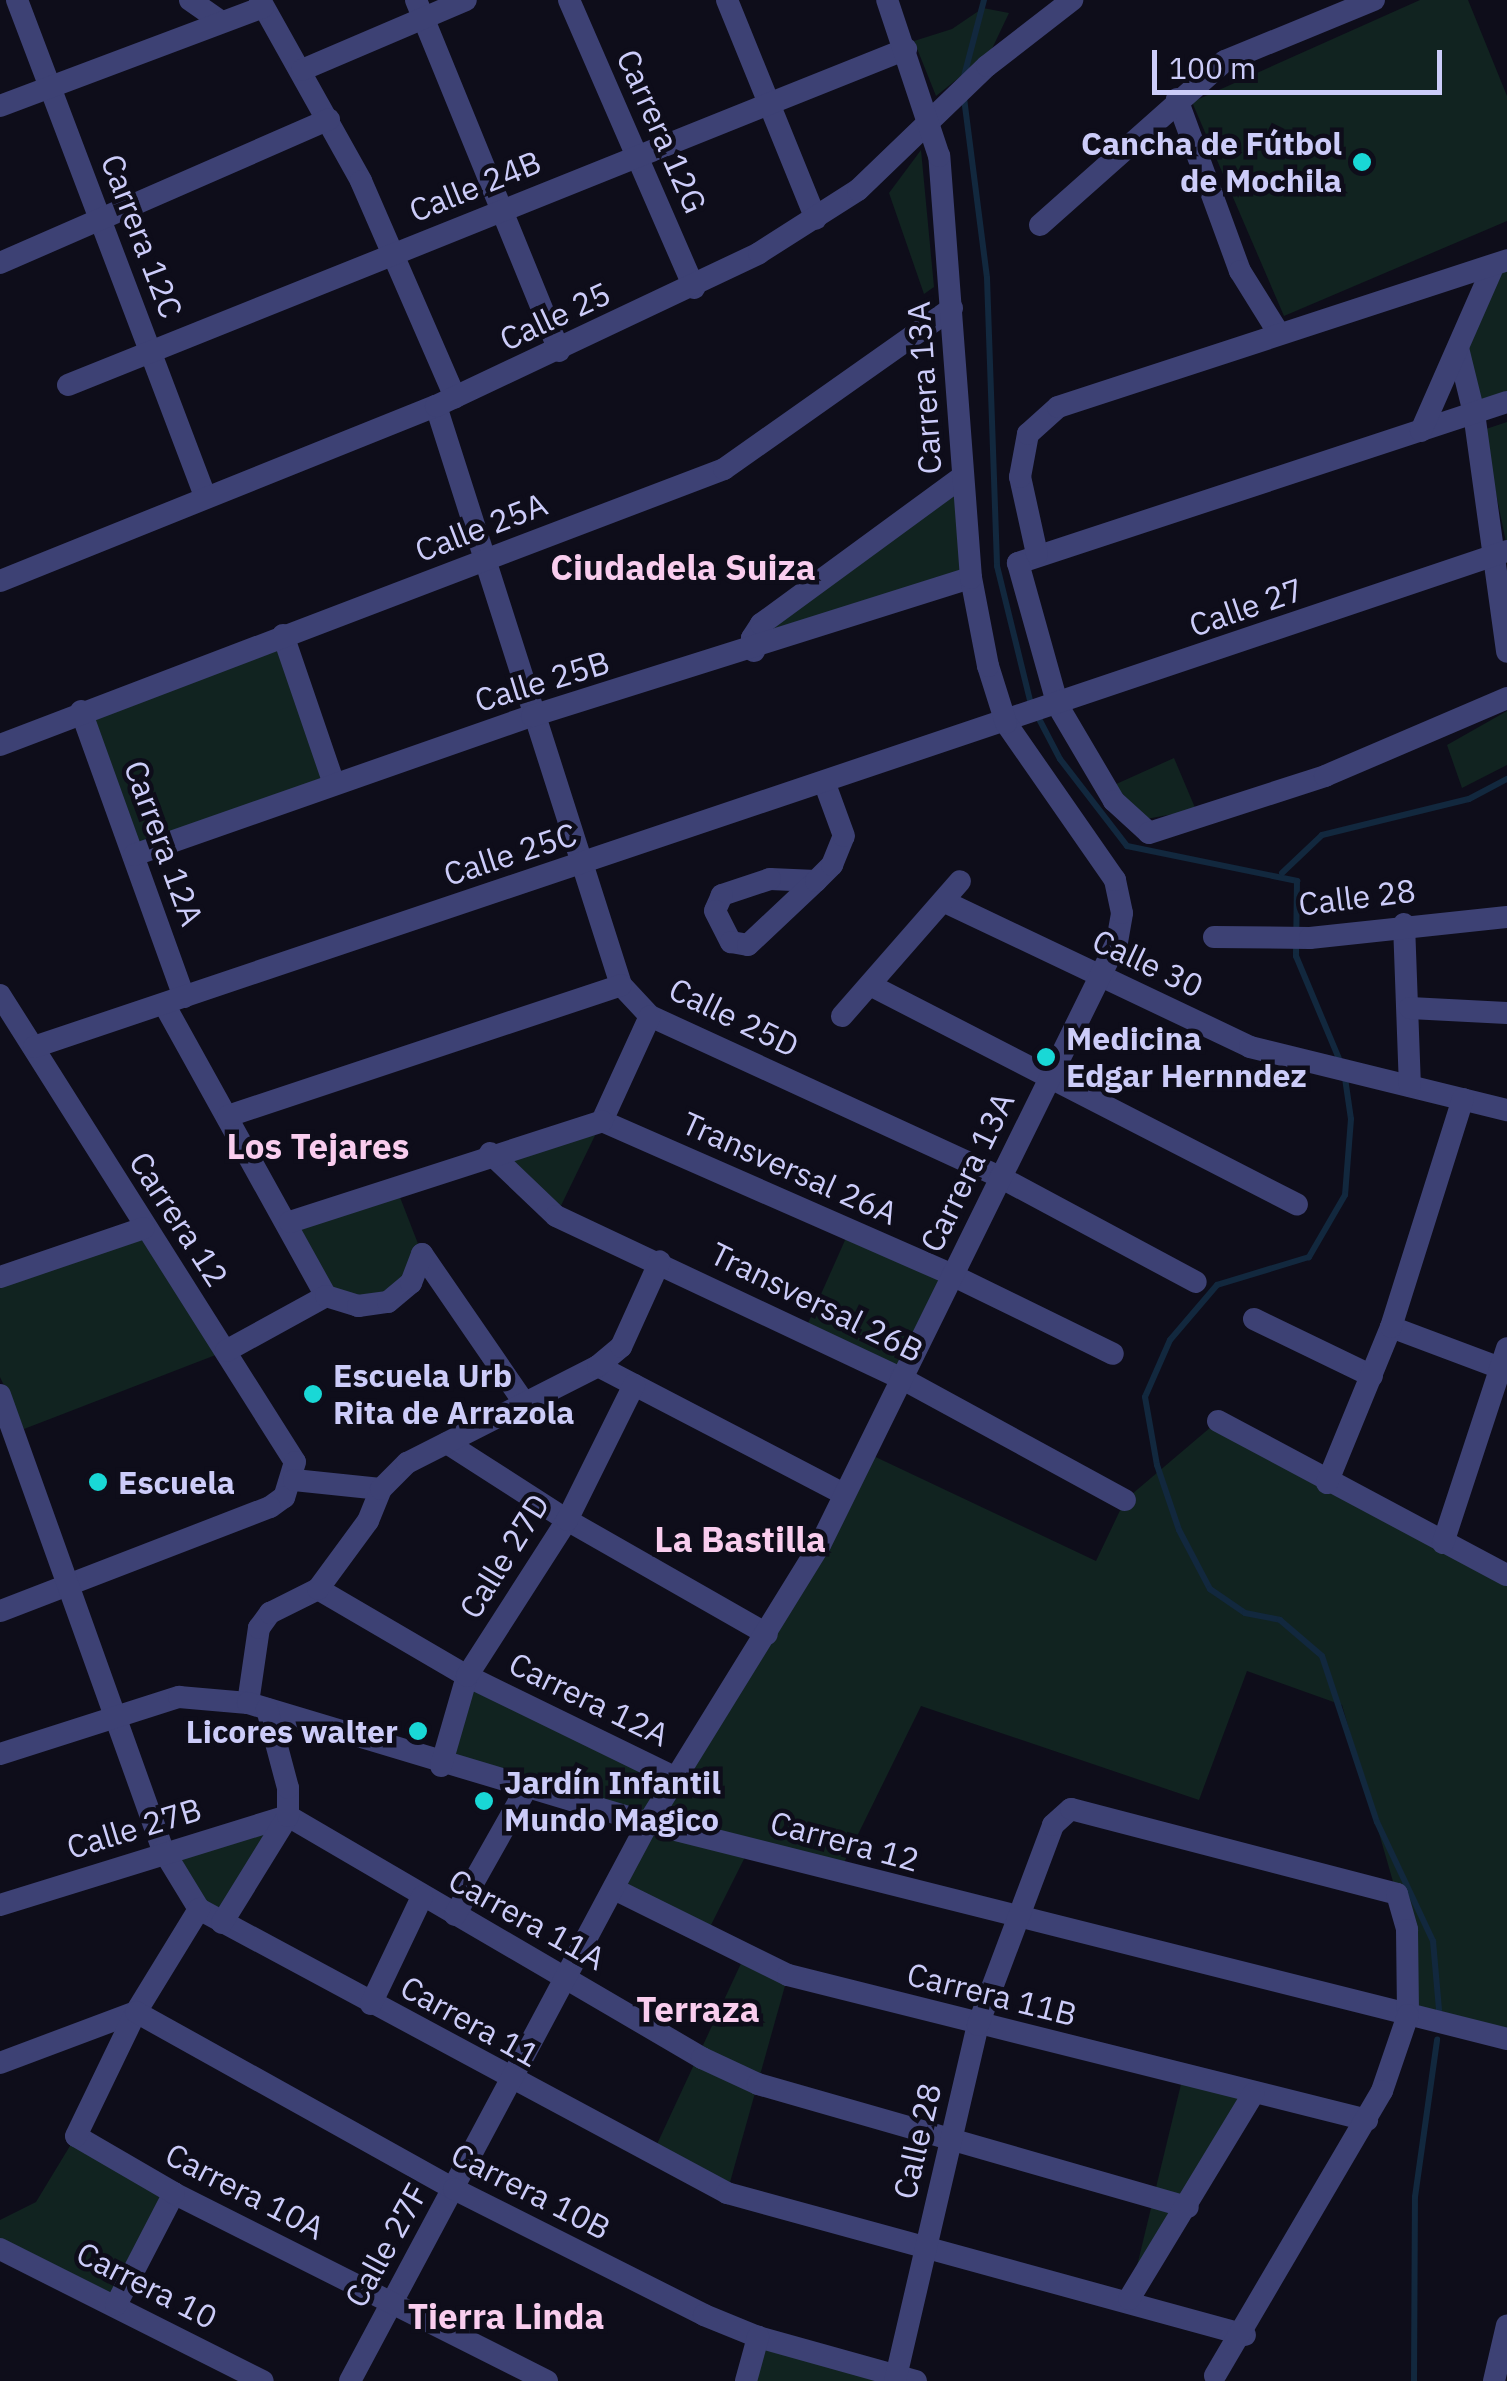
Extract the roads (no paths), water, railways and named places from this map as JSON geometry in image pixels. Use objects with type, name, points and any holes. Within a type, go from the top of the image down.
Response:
[{"type":"street","name":"Carrera 12C","points":[[17,0],[204,496]]},
{"type":"street","points":[[190,0],[221,22]]},
{"type":"street","points":[[302,70],[419,9],[466,0]]},
{"type":"street","name":"Carrera 12G","points":[[569,0],[694,288]]},
{"type":"street","points":[[726,0],[816,219]]},
{"type":"street","name":"Carrera 13A","points":[[648,1823],[767,1634],[844,1494],[1102,978],[1122,913],[1115,880],[1032,715],[971,578],[952,308],[932,121],[887,0]]},
{"type":"street","name":"Calle 25","points":[[0,582],[204,496],[445,402],[694,288],[816,219],[932,121],[1038,10],[1072,0]]},
{"type":"street","points":[[1040,225],[1177,99],[1225,61],[1374,0]]},
{"type":"street","points":[[0,106],[261,3],[329,118],[396,252],[445,402],[484,561],[578,865],[621,985]]},
{"type":"street","points":[[419,9],[559,351]]},
{"type":"street","name":"Calle 24B","points":[[68,385],[906,49]]},
{"type":"street","points":[[1177,99],[1240,271],[1278,332]]},
{"type":"street","points":[[0,263],[329,118]]},
{"type":"street","points":[[1037,554],[1020,477],[1034,424],[1058,408],[1278,332],[1500,263]]},
{"type":"street","points":[[1421,431],[1500,263]]},
{"type":"street","name":"Calle 25A","points":[[0,745],[724,469],[952,308]]},
{"type":"street","points":[[1458,348],[1500,554],[1507,652]]},
{"type":"street","points":[[1507,402],[1018,563],[1032,715],[1149,832],[1325,776],[1507,698]]},
{"type":"street","points":[[754,651],[752,638],[761,624],[963,476]]},
{"type":"street","name":"Calle 27","points":[[1032,715],[1500,554]]},
{"type":"street","name":"Calle 25B","points":[[134,855],[532,716],[754,651],[971,578]]},
{"type":"street","points":[[283,635],[334,784]]},
{"type":"street","name":"Carrera 12A","points":[[82,712],[134,855],[174,1000]]},
{"type":"street","name":"Calle 25C","points":[[34,1046],[1032,715]]},
{"type":"street","points":[[816,881],[832,865],[844,836],[825,784]]},
{"type":"street","points":[[842,1016],[960,881]]},
{"type":"street","name":"Calle 30","points":[[943,901],[1250,1047],[1328,1070],[1507,1110]]},
{"type":"street","name":"Calle 28","points":[[1214,937],[1310,938],[1404,924],[1507,917]]},
{"type":"street","points":[[1404,924],[1410,1086]]},
{"type":"street","name":"Calle 25D","points":[[228,1116],[621,985],[650,1016],[1000,1177],[1196,1282]]},
{"type":"street","points":[[870,985],[1297,1204]]},
{"type":"street","name":"Carrera 12","points":[[0,994],[144,1228],[291,1447],[294,1480]]},
{"type":"street","points":[[174,1000],[228,1116],[290,1222],[326,1296]]},
{"type":"street","points":[[1410,1008],[1507,1013]]},
{"type":"street","points":[[290,1222],[490,1153],[602,1120],[650,1016]]},
{"type":"street","points":[[1328,1482],[1392,1327],[1463,1099]]},
{"type":"street","name":"Transversal 26A","points":[[602,1120],[952,1274],[1113,1354]]},
{"type":"street","name":"Transversal 26B","points":[[490,1153],[556,1216],[902,1378],[1126,1500]]},
{"type":"street","points":[[3,1271],[144,1228]]},
{"type":"street","points":[[226,1350],[326,1296],[358,1306],[388,1302],[411,1283],[422,1254],[523,1401]]},
{"type":"street","points":[[222,1923],[288,1816],[288,1788],[257,1706],[259,1628],[270,1613],[318,1589],[368,1521],[380,1489],[407,1463],[598,1366],[621,1347],[660,1262]]},
{"type":"street","points":[[1254,1319],[1372,1376]]},
{"type":"street","points":[[1392,1327],[1504,1358],[1443,1543]]},
{"type":"street","points":[[598,1366],[844,1494]]},
{"type":"street","name":"Calle 27D","points":[[441,1766],[467,1676],[567,1520],[634,1385]]},
{"type":"street","name":"Carrera 11","points":[[0,1395],[7,1436],[72,1585],[162,1850],[200,1909],[510,2080],[727,2193],[925,2249],[1128,2299],[1245,2334]]},
{"type":"street","points":[[1218,1421],[1507,1575]]},
{"type":"street","points":[[447,1443],[567,1520],[767,1634]]},
{"type":"street","points":[[0,1611],[270,1507],[294,1480],[380,1489]]},
{"type":"street","name":"Carrera 12A","points":[[318,1589],[467,1676],[676,1778]]},
{"type":"street","name":"Carrera 12","points":[[0,1754],[118,1712],[179,1697],[257,1706],[441,1766],[648,1823],[1015,1920],[1507,2039]]},
{"type":"street","points":[[455,1915],[527,1788]]},
{"type":"street","name":"Calle 28","points":[[903,2379],[925,2249],[978,2025],[1052,1825],[1071,1809],[1397,1894],[1407,1930],[1408,2015]]},
{"type":"street","name":"Calle 27B","points":[[0,1905],[162,1850],[288,1816]]},
{"type":"street","name":"Carrera 11A","points":[[288,1816],[422,1897],[758,2084],[1188,2208]]},
{"type":"street","name":"Calle 27F","points":[[350,2381],[616,1890],[648,1823]]},
{"type":"street","name":"Carrera 11B","points":[[616,1890],[788,1974],[1367,2120]]},
{"type":"street","points":[[371,2004],[422,1897]]},
{"type":"street","points":[[0,2063],[136,2012],[200,1909]]},
{"type":"street","name":"Carrera 10A","points":[[136,2012],[76,2136],[174,2193],[547,2381]]},
{"type":"street","name":"Carrera 10B","points":[[136,2012],[454,2188],[758,2337],[903,2379]]},
{"type":"street","points":[[1215,2376],[1245,2334],[1367,2120],[1408,2015]]},
{"type":"street","points":[[1128,2299],[1188,2208],[1253,2094]]},
{"type":"street","points":[[116,2305],[174,2193]]},
{"type":"street","name":"Carrera 10","points":[[0,2250],[263,2381]]},
{"type":"street","points":[[1495,2381],[1507,2324]]},
{"type":"street","points":[[746,2381],[758,2337]]},
{"type":"waterway","points":[[963,80],[984,0]]},
{"type":"waterway","points":[[964,98],[987,278],[997,566],[1031,704]]},
{"type":"waterway","points":[[1037,715],[1060,759],[1127,846],[1297,881],[1296,956],[1340,1061]]},
{"type":"waterway","points":[[1282,873],[1322,835],[1469,799],[1507,779]]},
{"type":"waterway","points":[[1345,1078],[1351,1119],[1345,1195],[1309,1257],[1217,1285],[1170,1340],[1145,1397],[1157,1465],[1179,1530],[1210,1589],[1245,1613],[1280,1620],[1322,1656],[1377,1822],[1433,1941],[1439,2010]]},
{"type":"waterway","points":[[1414,2381],[1415,2197],[1437,2040]]},
{"type":"place","name":"Cancha de Fútbol de Mochila","points":[[1362,162]]},
{"type":"place","name":"Medicina Edgar Hernndez","points":[[1046,1057]]},
{"type":"place","name":"Escuela Urb Rita de Arrazola","points":[[313,1394]]},
{"type":"place","name":"Escuela","points":[[98,1482]]},
{"type":"place","name":"Licores walter","points":[[418,1731]]},
{"type":"place","name":"Jardín Infantil Mundo Magico","points":[[484,1801]]},
{"type":"district","name":"Ciudadela Suiza","points":[[683,567]]},
{"type":"district","name":"Los Tejares","points":[[318,1146]]},
{"type":"district","name":"La Bastilla","points":[[740,1539]]},
{"type":"district","name":"Terraza","points":[[698,2009]]},
{"type":"district","name":"Tierra Linda","points":[[506,2316]]}]
